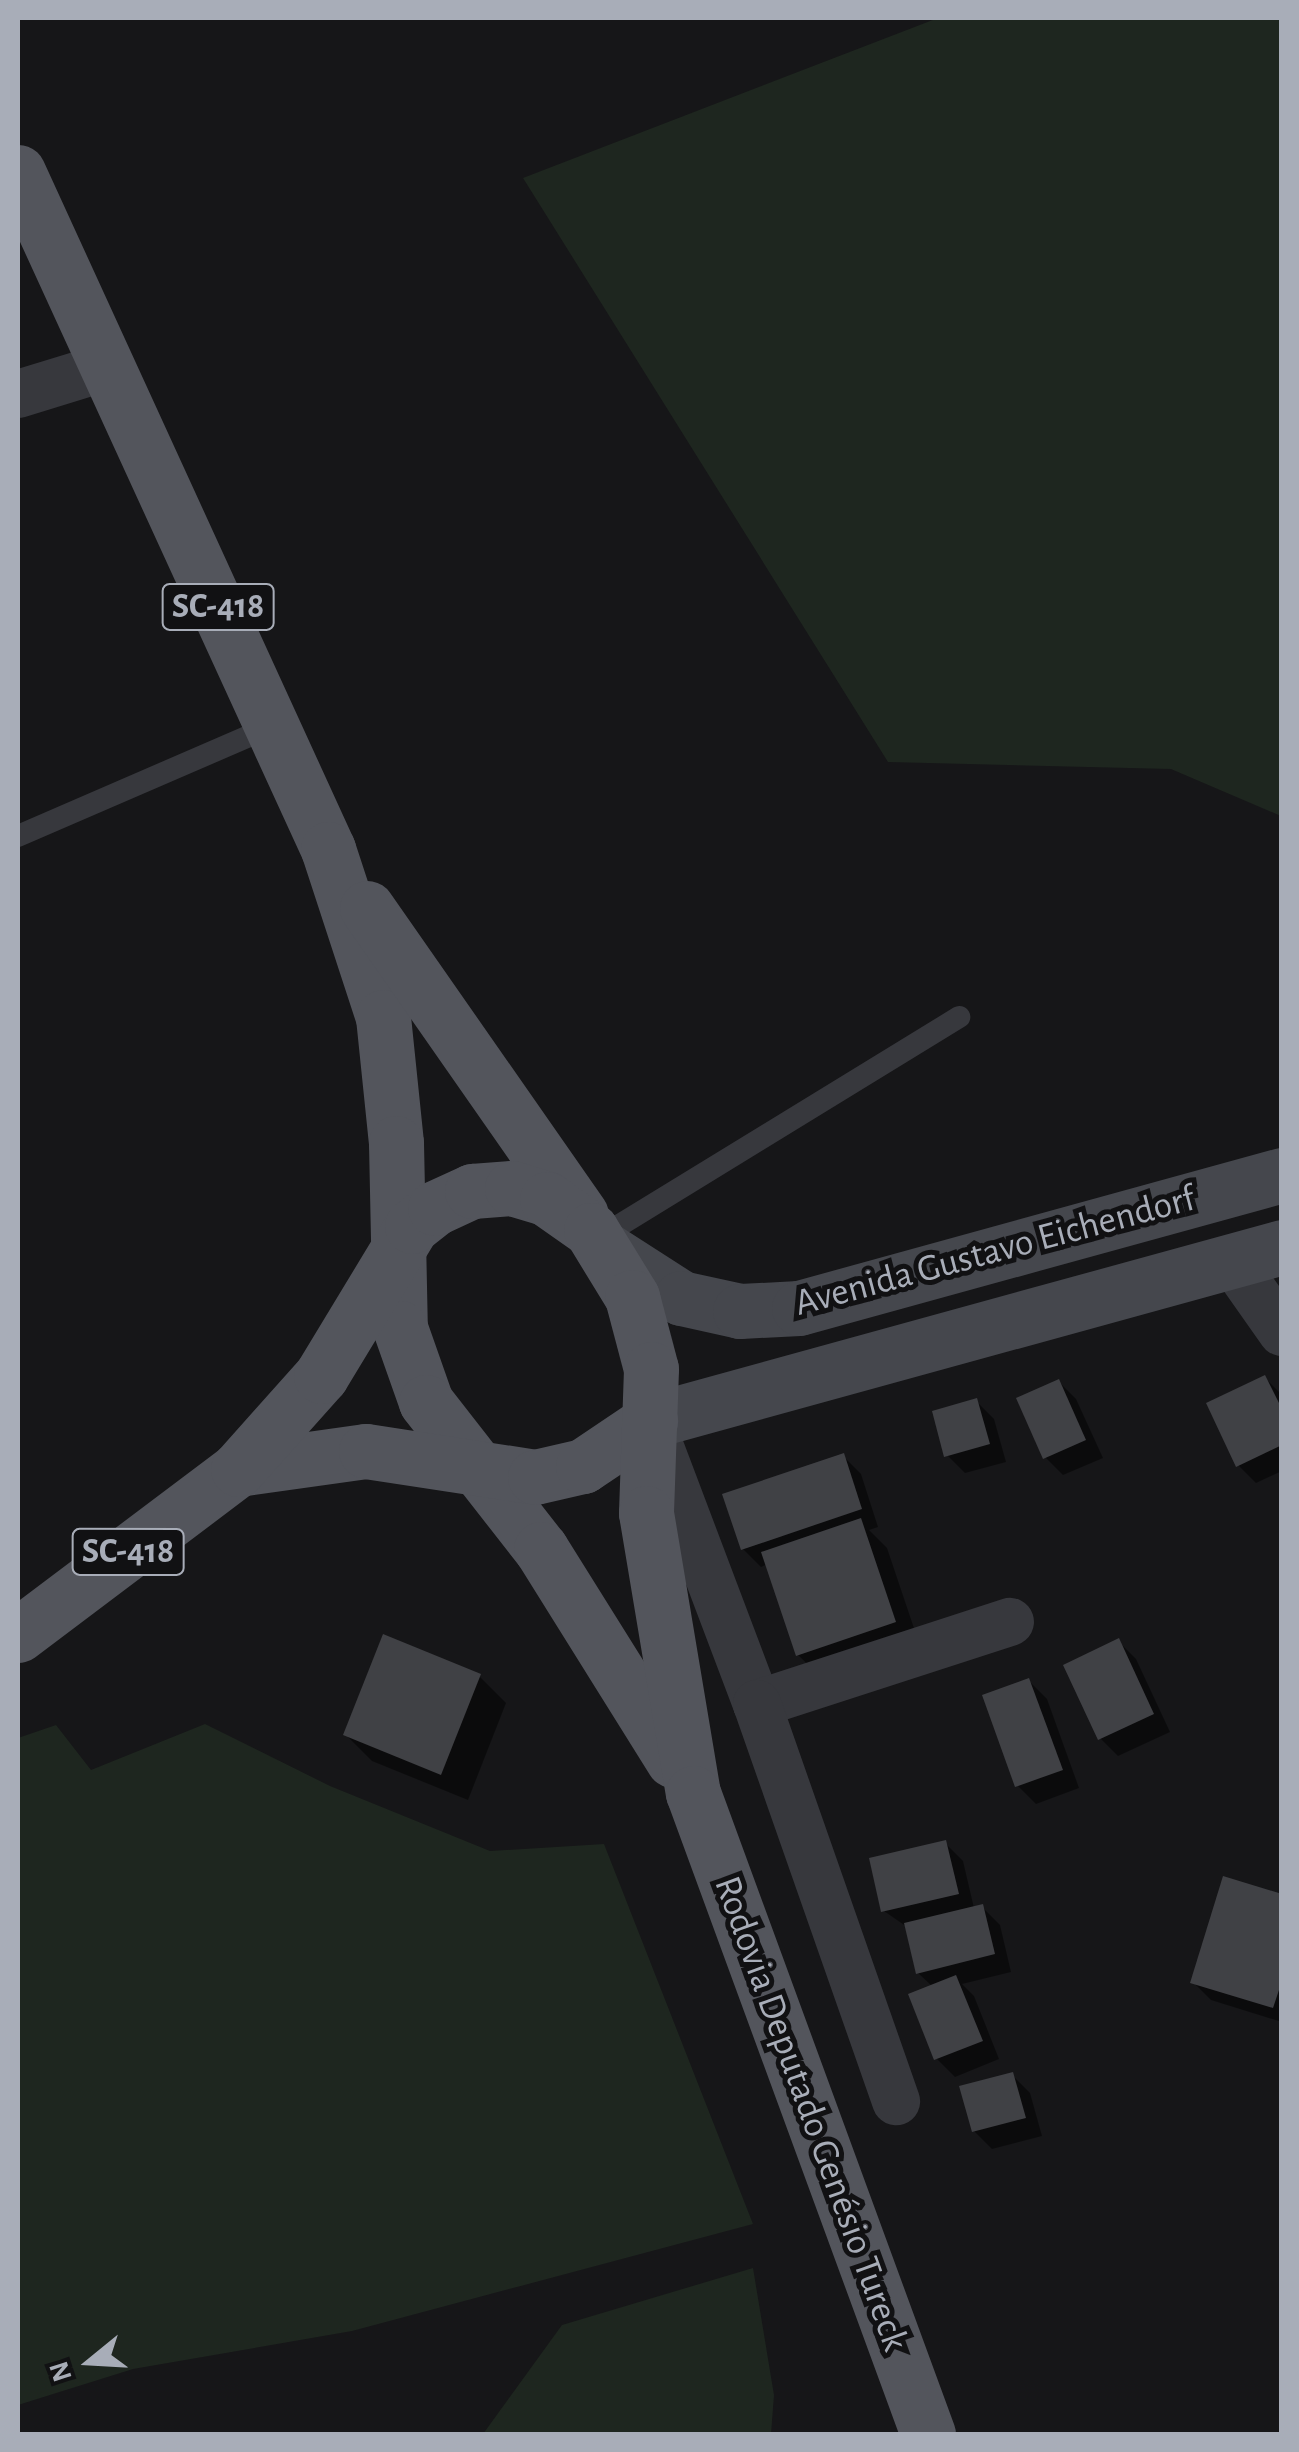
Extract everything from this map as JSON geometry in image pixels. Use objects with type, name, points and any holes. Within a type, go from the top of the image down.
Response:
[{"type":"main road","name":"SC-418","points":[[18,172],[328,849],[382,1017],[396,1143],[394,1259],[321,1376],[238,1469],[18,1636]]},
{"type":"main road","name":"SC-418","points":[[328,849],[597,1238]]},
{"type":"main road","points":[[512,1188],[548,1198],[597,1238],[632,1298],[651,1369],[650,1421],[583,1466],[535,1477],[472,1465],[426,1402],[400,1328],[394,1259],[412,1226],[472,1191],[512,1188]]},
{"type":"main road","name":"Rodovia Deputado Genésio Tureck","points":[[650,1421],[646,1513],[657,1601],[692,1793]]},
{"type":"main road","name":"SC-418","points":[[238,1469],[366,1450],[472,1465]]},
{"type":"main road","name":"Rodovia Deputado Genésio Tureck","points":[[472,1465],[541,1549],[609,1649],[692,1793],[928,2434]]},
{"type":"street","points":[[18,394],[108,366]]},
{"type":"street","name":"Avenida Gustavo Eichendorf","points":[[597,1238],[682,1298],[740,1311],[799,1308],[1282,1175]]},
{"type":"street","points":[[1256,1254],[1282,1332]]},
{"type":"street","name":"Avenida Gustavo Eichendorf","points":[[650,1421],[1256,1254]]},
{"type":"street","points":[[650,1421],[722,1604],[896,2102]]},
{"type":"street","points":[[657,1601],[722,1604]]},
{"type":"street","points":[[757,1704],[1010,1622]]},
{"type":"lane","points":[[18,836],[272,726]]},
{"type":"lane","points":[[597,1238],[960,1017]]},
{"type":"shaded area","points":[[938,18],[1281,18],[1281,816],[1171,769],[888,762],[523,178]]},
{"type":"shaded area","points":[[205,1724],[330,1786],[490,1851],[604,1844],[753,2224],[352,2331],[133,2369],[18,2405],[18,1738],[56,1725],[91,1770]]},
{"type":"shaded area","points":[[753,2268],[774,2395],[771,2434],[483,2434],[562,2325]]},
{"type":"building","points":[[1265,1375],[1282,1409],[1282,1445],[1236,1467],[1206,1403]]},
{"type":"building","points":[[1059,1379],[1086,1440],[1043,1459],[1016,1398]]},
{"type":"building","points":[[977,1398],[990,1444],[944,1457],[932,1411]]},
{"type":"building","points":[[844,1453],[862,1509],[741,1550],[722,1494]]},
{"type":"building","points":[[861,1518],[896,1622],[796,1656],[761,1552]]},
{"type":"building","points":[[383,1634],[481,1674],[441,1775],[343,1735]]},
{"type":"building","points":[[1119,1638],[1154,1714],[1098,1740],[1063,1665]]},
{"type":"building","points":[[1029,1678],[1063,1770],[1015,1787],[982,1695]]},
{"type":"building","points":[[946,1840],[959,1894],[881,1912],[869,1858]]},
{"type":"building","points":[[1223,1876],[1282,1894],[1282,1981],[1273,2008],[1190,1983]]},
{"type":"building","points":[[983,1904],[995,1954],[916,1974],[904,1923]]},
{"type":"building","points":[[956,1975],[983,2041],[934,2060],[908,1994]]},
{"type":"building","points":[[1013,2072],[1026,2118],[972,2132],[959,2086]]}]
